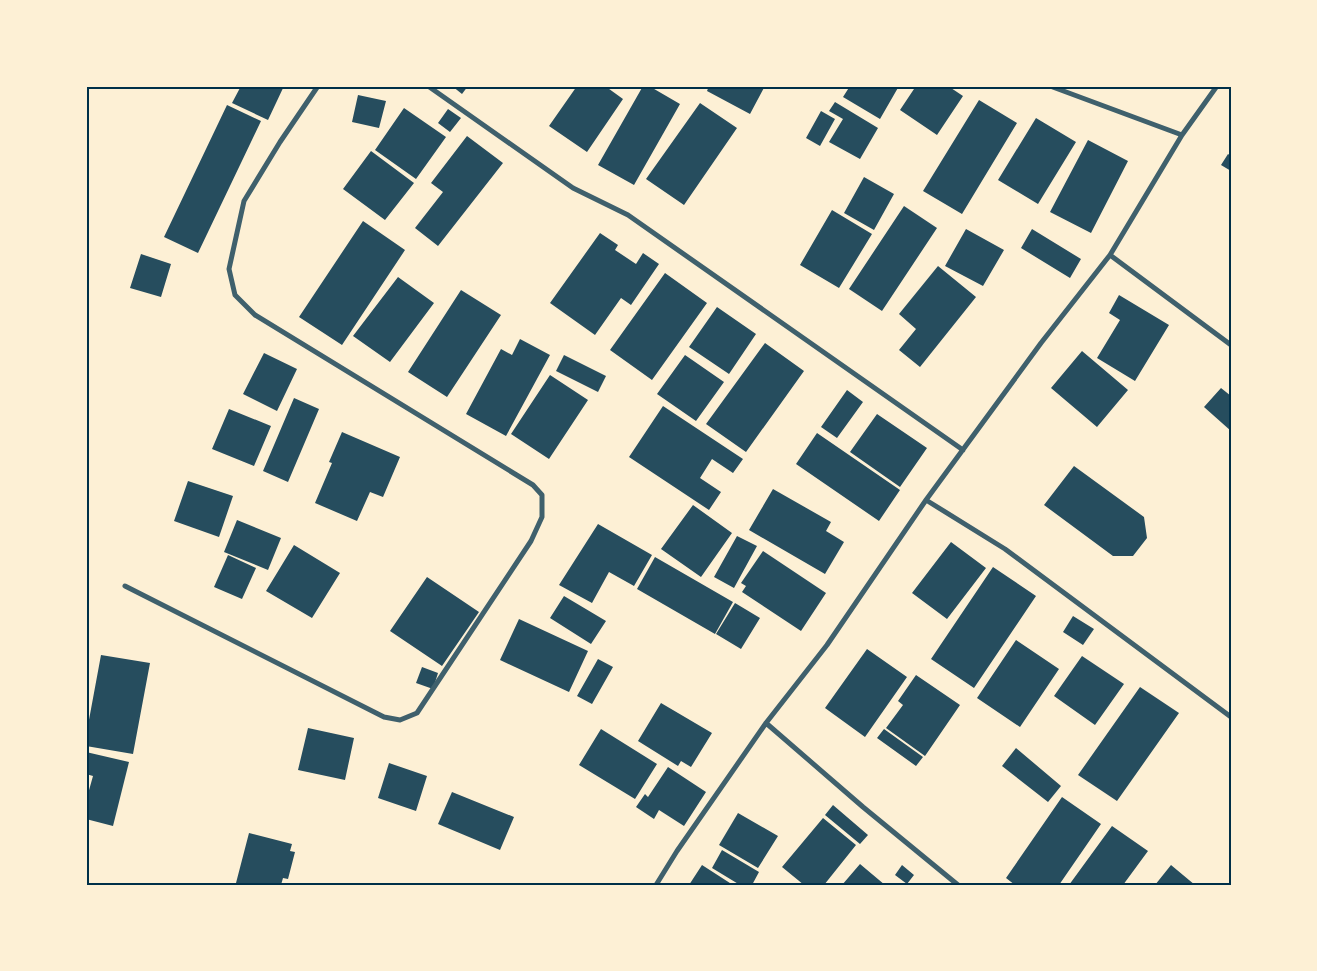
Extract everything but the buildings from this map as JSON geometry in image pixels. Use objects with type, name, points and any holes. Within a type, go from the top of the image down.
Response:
[{"type":"street","points":[[125,586],[384,717],[400,720],[417,713],[531,541],[542,517],[542,496],[532,485],[255,315],[235,295],[229,269],[244,201],[280,142],[318,86]]},
{"type":"street","points":[[428,86],[573,188],[628,215],[962,450]]},
{"type":"street","points":[[1050,86],[1182,135]]},
{"type":"street","points":[[656,885],[682,843],[766,723],[827,645],[962,450],[1040,343],[1110,255],[1182,135],[1216,86]]},
{"type":"street","points":[[1110,255],[1231,345]]},
{"type":"street","points":[[926,500],[1005,549],[1231,717]]},
{"type":"street","points":[[766,723],[863,808],[958,885]]}]
